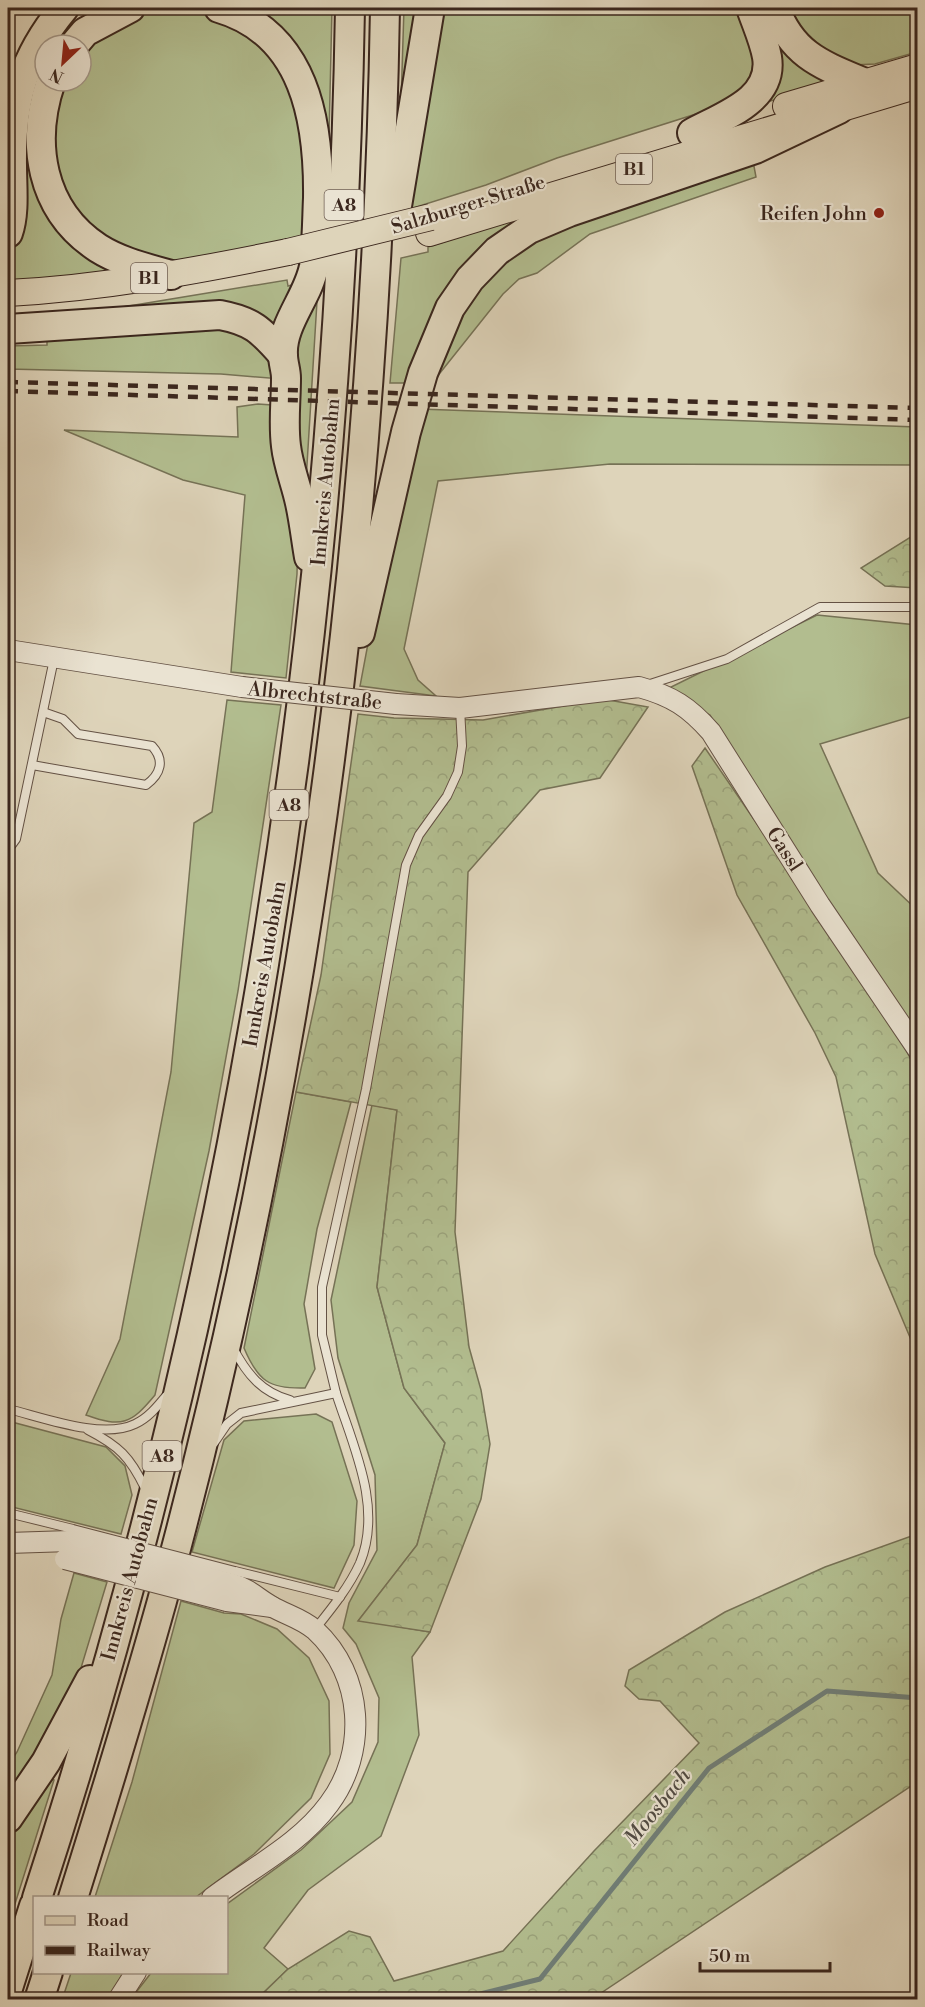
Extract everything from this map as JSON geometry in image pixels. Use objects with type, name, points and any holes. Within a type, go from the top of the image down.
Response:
[{"type":"highway","points":[[8,234],[12,205],[12,128],[15,100],[34,49],[64,8]]},
{"type":"highway","points":[[84,33],[130,8]]},
{"type":"highway","points":[[219,8],[256,26],[279,46],[296,69],[309,101],[316,137],[317,221],[314,266],[309,286],[285,336],[282,354],[286,376],[286,447],[300,504],[315,597]]},
{"type":"highway","name":"Innkreis Autobahn","points":[[38,1896],[70,1793],[116,1630],[180,1381],[238,1118],[273,918],[315,597],[337,351],[348,142],[350,8]]},
{"type":"highway","name":"Innkreis Autobahn","points":[[74,1896],[159,1611],[194,1474],[226,1336],[294,996],[339,682],[366,427],[384,115],[385,8]]},
{"type":"highway","points":[[376,268],[392,236],[430,8]]},
{"type":"highway","points":[[692,133],[754,98],[763,88],[767,73],[767,57],[751,8]]},
{"type":"highway","points":[[776,8],[790,39],[806,55],[825,67],[865,83]]},
{"type":"highway","points":[[47,93],[41,109],[40,147],[49,186],[61,211],[78,232],[98,248],[121,260],[171,275]]},
{"type":"highway","points":[[339,682],[360,634],[406,432],[423,373],[450,308],[470,279],[497,250],[529,229],[569,212],[754,149],[839,109]]},
{"type":"highway","points":[[8,329],[220,315],[243,320],[261,330],[282,354]]},
{"type":"highway","points":[[8,1818],[46,1762],[116,1630]]},
{"type":"highway","points":[[8,1988],[33,1909]]},
{"type":"highway","points":[[39,2000],[47,1974]]},
{"type":"main road","name":"Salzburger Straße","points":[[430,225],[692,133],[918,67]]},
{"type":"main road","name":"Salzburger Straße","points":[[8,310],[154,294],[430,225],[918,85]]},
{"type":"main road","name":"Salzburger Straße","points":[[8,293],[52,291],[288,260]]},
{"type":"street","name":"Albrechtstraße","points":[[8,650],[242,687],[396,704],[460,708],[632,688]]},
{"type":"street","name":"Gassl","points":[[632,688],[660,693],[690,709],[711,732],[820,905],[918,1050]]},
{"type":"street","points":[[8,1543],[70,1543],[232,1585],[272,1607],[287,1612],[315,1630],[342,1667],[353,1696],[356,1728],[348,1768],[336,1794],[309,1827],[215,1896]]},
{"type":"street","points":[[118,2000],[135,1974]]},
{"type":"lane","points":[[632,688],[727,659],[820,608],[918,608]]},
{"type":"lane","points":[[8,850],[32,765],[54,659]]},
{"type":"lane","points":[[315,1630],[340,1598],[361,1561],[369,1517],[365,1482],[336,1393],[322,1335],[322,1287],[366,1089],[406,865],[419,835],[447,796],[458,771],[462,746],[460,708]]},
{"type":"lane","points":[[32,765],[146,785],[156,777],[161,765],[159,754],[152,746],[78,734],[63,719],[43,712]]},
{"type":"lane","points":[[226,1336],[246,1372],[263,1389],[292,1401]]},
{"type":"lane","points":[[8,1409],[84,1427],[117,1429],[134,1425],[148,1416],[180,1381]]},
{"type":"lane","points":[[194,1474],[233,1418],[255,1409],[336,1393]]},
{"type":"lane","points":[[84,1427],[113,1443],[126,1455],[151,1500]]},
{"type":"lane","points":[[8,1513],[70,1543],[232,1585],[340,1598]]},
{"type":"green space","points":[[160,8],[200,9],[233,21],[270,47],[308,133],[309,235],[175,263],[138,258],[79,221],[50,161],[58,93],[93,93],[93,41],[132,13]]},
{"type":"green space","points":[[243,8],[332,8],[329,137],[325,137]]},
{"type":"green space","points":[[404,8],[421,8],[401,103]]},
{"type":"green space","points":[[441,8],[743,8],[758,73],[737,101],[557,158],[486,185],[410,209]]},
{"type":"green space","points":[[759,8],[844,79],[757,105]]},
{"type":"green space","points":[[784,8],[917,8],[917,52],[875,64],[852,65],[810,46]]},
{"type":"green space","points":[[33,93],[43,93],[34,167],[133,272],[8,283],[8,257],[18,235],[19,152]]},
{"type":"green space","points":[[753,161],[756,177],[590,234],[537,273],[519,279],[503,294],[432,383],[468,294],[530,237]]},
{"type":"green space","points":[[535,213],[411,383],[390,383],[401,258],[428,252],[428,247]]},
{"type":"green space","points":[[287,280],[288,286],[300,283],[277,333],[121,310],[123,307]]},
{"type":"green space","points":[[318,285],[306,481],[291,431],[294,334]]},
{"type":"green space","points":[[193,325],[238,332],[258,341],[274,362],[281,379],[221,374],[8,369],[8,346],[47,345],[47,333]]},
{"type":"green space","points":[[272,405],[273,459],[298,524],[297,574],[286,678],[231,672],[245,495],[183,480],[64,430],[238,437],[237,407]]},
{"type":"green space","points":[[419,409],[917,427],[917,465],[610,464],[438,481],[404,649],[418,680],[436,696],[360,686],[382,569]]},
{"type":"green space","points":[[917,533],[917,588],[885,586],[861,568]]},
{"type":"green space","points":[[817,615],[917,625],[917,715],[820,744],[878,873],[917,910],[917,1037],[802,864],[710,715],[661,692]]},
{"type":"green space","points":[[603,699],[648,707],[600,778],[540,790],[468,872],[455,1232],[469,1347],[481,1390],[490,1444],[481,1499],[430,1632],[358,1621],[417,1545],[445,1443],[404,1388],[377,1287],[397,1110],[296,1092],[321,975],[358,714],[394,718],[483,720]]},
{"type":"green space","points":[[227,700],[281,705],[238,991],[209,1151],[155,1395],[132,1418],[125,1421],[109,1421],[86,1415],[120,1339],[171,1072],[194,823],[212,812]]},
{"type":"green space","points":[[705,748],[886,1012],[917,1071],[917,1354],[875,1254],[836,1077],[815,1033],[737,895],[692,766]]},
{"type":"green space","points":[[296,1092],[351,1102],[317,1229],[304,1304],[315,1369],[305,1388],[282,1387],[266,1381],[254,1368],[244,1348]]},
{"type":"green space","points":[[372,1105],[397,1110],[377,1287],[404,1388],[445,1443],[417,1545],[359,1620],[430,1632],[412,1657],[419,1735],[381,1836],[308,1890],[264,1948],[288,1969],[257,1999],[130,2000],[150,1974],[228,1974],[228,1903],[301,1850],[352,1802],[378,1742],[379,1698],[356,1644],[343,1628],[349,1603],[377,1550],[375,1475],[338,1358],[331,1300]]},
{"type":"green space","points":[[316,1414],[332,1422],[357,1501],[354,1545],[334,1588],[192,1552],[224,1440],[244,1421]]},
{"type":"green space","points":[[8,1421],[106,1447],[125,1466],[132,1495],[121,1534],[8,1506]]},
{"type":"green space","points":[[917,1534],[917,1782],[592,1999],[257,1999],[288,1969],[349,1931],[370,1937],[394,1981],[503,1951],[594,1851],[699,1743],[660,1701],[639,1699],[625,1686],[629,1670],[725,1612],[825,1567]]},
{"type":"green space","points":[[74,1573],[107,1582],[81,1668],[45,1745],[8,1795],[8,1766],[17,1752],[52,1675],[61,1619]]},
{"type":"green space","points":[[181,1601],[224,1613],[241,1614],[277,1629],[309,1658],[329,1701],[330,1754],[311,1798],[254,1854],[197,1896],[95,1896],[132,1782]]},
{"type":"green space","points":[[48,1778],[54,1780],[8,1926],[8,1842]]},
{"type":"green space","points":[[71,1974],[122,1974],[108,1999],[62,2000]]},
{"type":"waterway","name":"Moosbach","points":[[456,2000],[540,1979],[709,1768],[827,1691],[918,1698]]},
{"type":"railway","points":[[8,382],[918,408]]},
{"type":"railway","points":[[8,391],[918,420]]},
{"type":"place","name":"Reifen John","points":[[879,213]]}]
